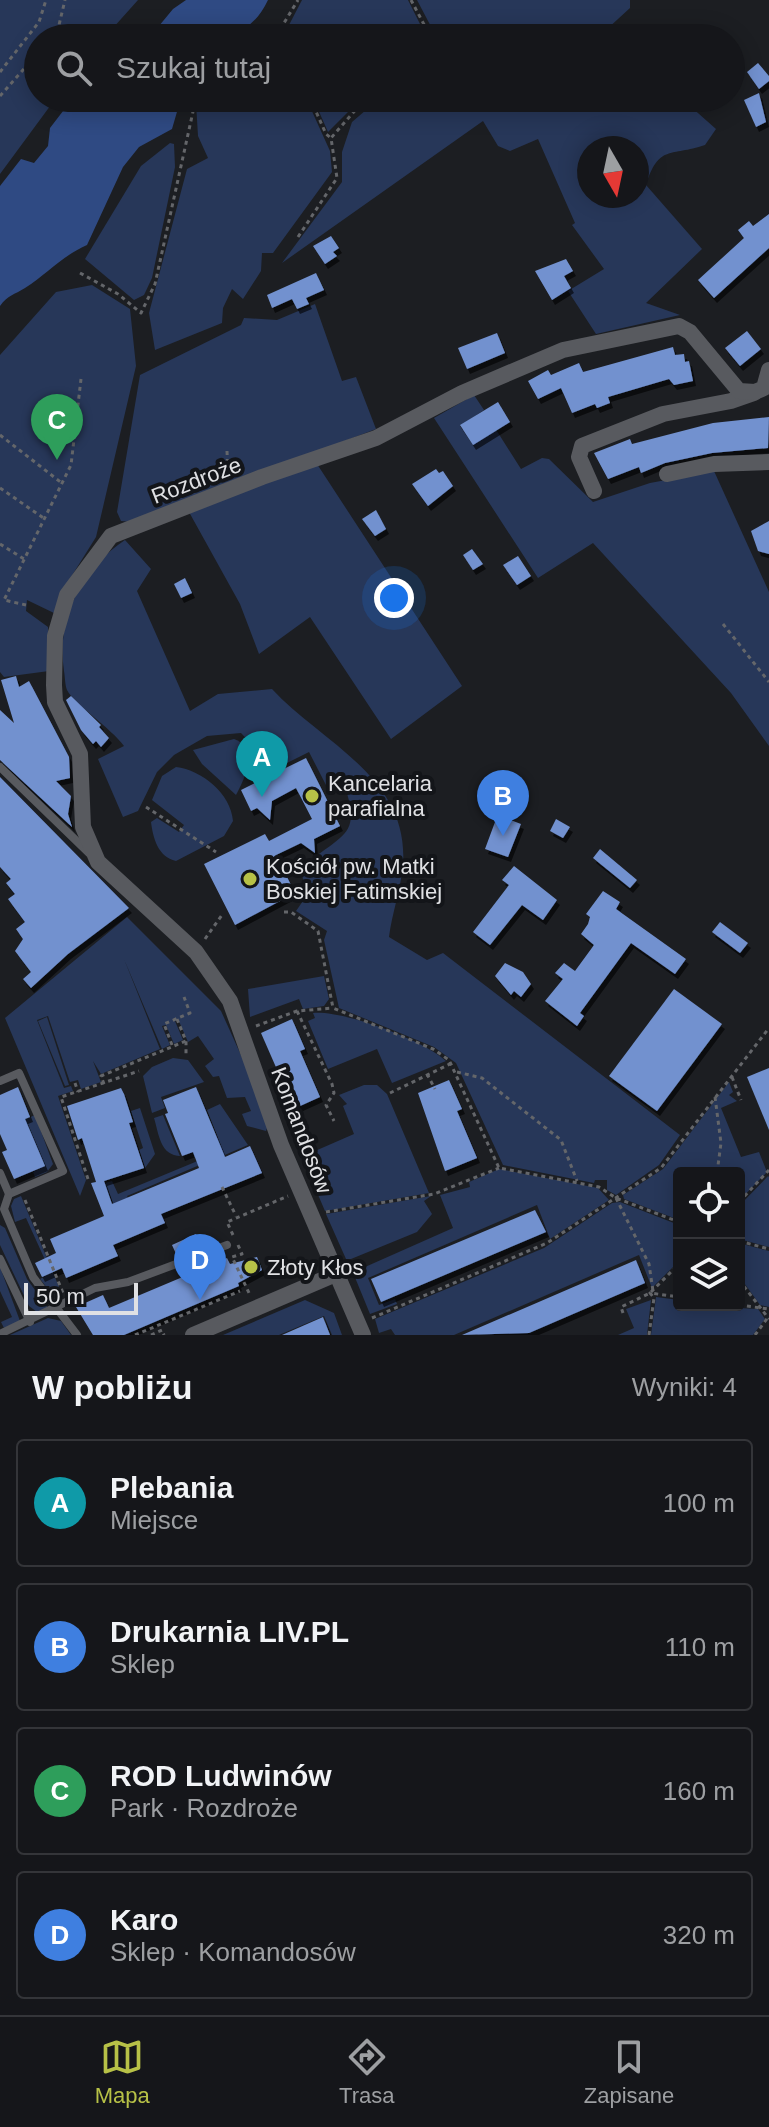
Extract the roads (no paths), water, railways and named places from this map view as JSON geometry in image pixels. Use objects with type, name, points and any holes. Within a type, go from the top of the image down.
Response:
[{"type":"street","name":"Rozdroże","points":[[230,1001],[196,952],[98,862],[83,827],[80,754],[55,702],[55,636],[67,595],[111,536],[376,438],[462,393],[563,350],[660,328],[679,326],[687,329],[734,387],[743,392],[763,389]]},
{"type":"street","points":[[594,491],[579,457],[582,446],[663,414],[731,401],[763,389],[769,370]]},
{"type":"street","points":[[667,474],[714,464],[769,462]]},
{"type":"street","name":"Komandosów","points":[[230,1001],[281,1145],[336,1274],[365,1327]]},
{"type":"street","points":[[193,1335],[336,1274]]},
{"type":"lane","points":[[0,767],[98,862]]},
{"type":"lane","points":[[0,1081],[19,1073],[63,1171],[9,1194],[2,1210],[31,1275],[77,1335]]},
{"type":"lane","points":[[0,1173],[9,1194]]},
{"type":"lane","points":[[0,1334],[30,1322],[67,1301],[171,1263],[187,1262],[227,1245]]},
{"type":"lane","points":[[0,1259],[30,1322]]},
{"type":"place","name":"ROD Ludwinów","points":[[57,460]]},
{"type":"place","name":"Kancelaria parafialna","points":[[312,796]]},
{"type":"place","name":"Plebania","points":[[262,797]]},
{"type":"place","name":"Drukarnia LIV.PL","points":[[503,836]]},
{"type":"place","name":"Kościół pw. Matki Boskiej Fatimskiej","points":[[250,879]]},
{"type":"place","name":"Złoty Kłos","points":[[251,1267]]},
{"type":"place","name":"Karo","points":[[200,1300]]}]
